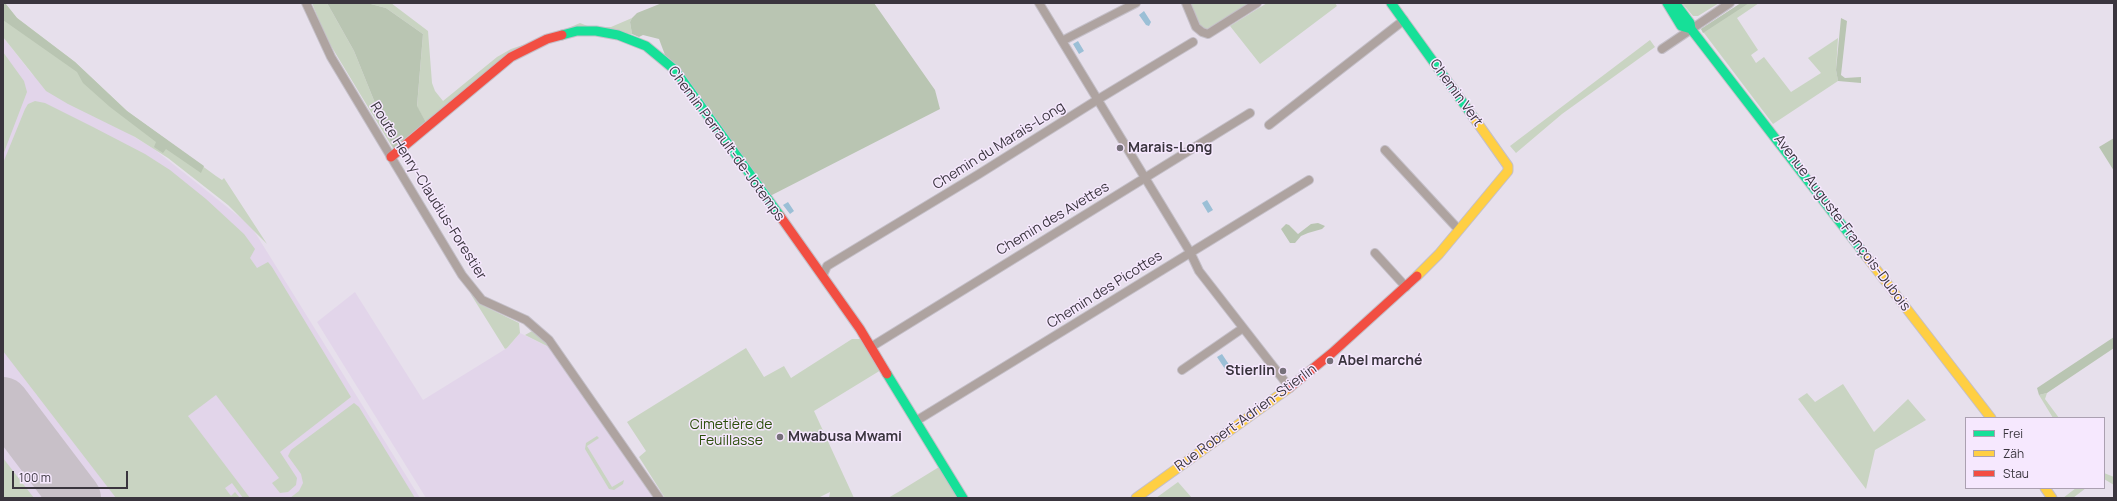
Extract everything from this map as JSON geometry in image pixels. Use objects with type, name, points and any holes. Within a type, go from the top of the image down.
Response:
[{"type":"street","name":"Route Henry-Claudius-Forestier","points":[[306,3],[331,57],[462,275],[474,292],[488,303],[526,320],[545,336],[659,498]]},
{"type":"street","points":[[1039,3],[1190,252],[1198,271],[1290,388]]},
{"type":"street","points":[[1062,41],[1136,3]]},
{"type":"street","points":[[1186,3],[1196,27],[1202,32],[1208,34],[1256,3]]},
{"type":"street","name":"Chemin Vert","points":[[1391,3],[1508,166]]},
{"type":"street","name":"Avenue Auguste-François-Dubois","points":[[1667,3],[1681,26],[1691,29]]},
{"type":"street","name":"Avenue Auguste-François-Dubois","points":[[1675,3],[1690,23],[1691,29],[1990,417]]},
{"type":"street","points":[[1662,49],[1730,3]]},
{"type":"street","points":[[1269,125],[1404,20]]},
{"type":"street","name":"Chemin Perrault-de-Jotemps","points":[[391,157],[512,56],[547,39],[566,33],[585,30],[618,35],[646,46],[674,70],[823,275],[871,347],[963,498]]},
{"type":"street","name":"Chemin du Marais-Long","points":[[823,275],[827,266],[1194,42]]},
{"type":"street","name":"Chemin des Avettes","points":[[871,347],[1250,113]]},
{"type":"street","points":[[1385,150],[1459,230]]},
{"type":"street","name":"Rue Robert-Adrien-Stierlin","points":[[1136,498],[1290,388],[1406,287],[1459,230],[1508,171],[1508,166]]},
{"type":"street","name":"Chemin des Picottes","points":[[916,421],[1309,180]]},
{"type":"street","points":[[1375,253],[1406,287]]},
{"type":"street","points":[[1182,370],[1243,328]]},
{"type":"street","points":[[2046,489],[2052,498]]},
{"type":"shaded area","points":[[3,37],[32,74],[154,149],[251,226],[420,498],[3,498]]},
{"type":"shaded area","points":[[355,292],[423,400],[507,348],[520,333],[551,348],[653,498],[426,498],[317,322]]},
{"type":"green space","points":[[3,3],[5,3],[17,18],[75,62],[127,111],[216,176],[222,180],[224,178],[267,244],[228,205],[168,158],[135,137],[68,104],[46,91],[3,37]]},
{"type":"green space","points":[[3,3],[5,3],[17,18],[75,62],[127,111],[204,166],[201,173],[166,149],[163,153],[154,147],[156,142],[110,107],[83,83],[77,72],[3,20]]},
{"type":"green space","points":[[312,3],[327,3],[354,51],[394,150],[325,36]]},
{"type":"green space","points":[[327,3],[367,3],[386,8],[423,34],[417,106],[427,124],[394,150],[354,51]]},
{"type":"green space","points":[[367,3],[391,3],[428,31],[432,83],[435,91],[443,101],[497,57],[511,49],[546,37],[427,124],[417,107],[423,34],[386,8]]},
{"type":"green space","points":[[662,3],[874,3],[935,90],[940,109],[770,196],[665,55],[659,39],[643,35],[639,37],[632,34],[630,22],[632,18],[637,13]]},
{"type":"green space","points":[[1189,3],[1250,3],[1206,30],[1199,27]]},
{"type":"green space","points":[[1267,3],[1335,3],[1337,6],[1260,64],[1230,26]]},
{"type":"green space","points":[[1682,3],[1719,3],[1698,16],[1693,16]]},
{"type":"green space","points":[[1741,3],[1759,3],[1737,18],[1758,50],[1751,55],[1756,63],[1764,57],[1791,92],[1821,73],[1808,58],[1838,38],[1836,70],[1838,81],[1773,124],[1701,29]]},
{"type":"green space","points":[[1741,3],[1749,3],[1703,33],[1701,29]]},
{"type":"green space","points":[[632,18],[630,22],[632,34],[566,29],[580,23],[590,27],[611,27]]},
{"type":"green space","points":[[1841,18],[1847,21],[1841,75],[1845,78],[1861,77],[1861,83],[1838,81],[1836,70]]},
{"type":"green space","points":[[1650,40],[1655,47],[1562,114],[1516,153],[1510,146]]},
{"type":"green space","points":[[3,52],[24,81],[27,92],[3,155]]},
{"type":"green space","points":[[35,101],[45,103],[93,127],[145,154],[170,170],[206,199],[244,234],[255,249],[250,258],[257,268],[268,262],[272,267],[351,397],[280,452],[297,478],[296,485],[288,492],[280,493],[272,483],[279,478],[216,395],[188,416],[250,498],[243,498],[232,483],[225,488],[231,496],[235,492],[240,498],[116,498],[3,351],[3,163],[25,109],[28,104]]},
{"type":"green space","points":[[2114,138],[2114,171],[2099,147]]},
{"type":"green space","points":[[1318,223],[1325,226],[1322,229],[1301,236],[1295,243],[1290,243],[1281,229],[1286,224],[1298,234],[1311,224]]},
{"type":"green space","points":[[470,293],[484,306],[519,323],[520,333],[507,348],[505,349]]},
{"type":"green space","points":[[534,330],[544,340],[551,348],[525,335]]},
{"type":"green space","points":[[2114,337],[2114,348],[2047,393],[2039,395],[2037,388]]},
{"type":"green space","name":"Cimetière de Feuillasse","points":[[852,339],[862,339],[881,370],[814,411],[854,498],[829,498],[830,492],[818,498],[665,498],[639,457],[646,451],[627,422],[746,348],[764,377],[784,366],[791,378]]},
{"type":"green space","points":[[1843,384],[1874,432],[1908,399],[1926,420],[1875,450],[1866,489],[1798,399],[1807,393],[1815,402]]},
{"type":"green space","points":[[2047,393],[2045,399],[2058,417],[2052,417],[2039,395]]},
{"type":"green space","points":[[354,403],[359,407],[415,498],[290,498],[299,491],[303,483],[301,474],[288,456],[291,450]]},
{"type":"green space","points":[[597,436],[599,438],[587,446],[612,487],[624,480],[623,484],[614,490],[609,489],[585,449],[586,443]]},
{"type":"green space","points":[[3,458],[34,498],[3,498]]},
{"type":"green space","points":[[939,467],[958,498],[888,498],[900,491]]},
{"type":"green space","points":[[2105,473],[2114,477],[2114,485],[2105,480]]},
{"type":"green space","points":[[1178,482],[1192,498],[1156,498]]},
{"type":"green space","points":[[2075,489],[2085,489],[2073,498],[2063,498]]},
{"type":"water","points":[[1144,11],[1151,22],[1149,26],[1146,25],[1139,15]]},
{"type":"water","points":[[1078,41],[1084,51],[1079,54],[1073,44]]},
{"type":"water","points":[[1207,200],[1213,210],[1208,213],[1202,203]]},
{"type":"water","points":[[788,202],[794,211],[790,214],[783,205]]},
{"type":"water","points":[[1222,354],[1230,366],[1225,369],[1217,357]]},
{"type":"runway","points":[[3,403],[75,498]]},
{"type":"traffic: fast","points":[[1391,3],[1474,118]]},
{"type":"traffic: fast","points":[[1667,3],[1681,26],[1691,29]]},
{"type":"traffic: fast","points":[[1675,3],[1690,23],[1691,29],[1866,256]]},
{"type":"traffic: fast","points":[[562,35],[577,31],[596,31],[618,35],[646,46],[675,70],[780,216]]},
{"type":"traffic: fast","points":[[887,374],[963,498]]},
{"type":"traffic: slow","points":[[1417,276],[1439,254],[1508,171],[1508,166],[1474,118]]},
{"type":"traffic: slow","points":[[1866,256],[1990,417]]},
{"type":"traffic: slow","points":[[1136,498],[1289,388]]},
{"type":"traffic: slow","points":[[2046,489],[2052,498]]},
{"type":"traffic: jam","points":[[391,157],[511,57],[547,39],[562,35]]},
{"type":"traffic: jam","points":[[780,216],[860,329],[887,374]]},
{"type":"traffic: jam","points":[[1289,388],[1332,353],[1417,276]]},
{"type":"place","name":"Marais-Long","points":[[1120,148]]},
{"type":"place","name":"Abel marché","points":[[1330,361]]},
{"type":"place","name":"Stierlin","points":[[1283,371]]},
{"type":"place","name":"Mwabusa Mwami","points":[[780,437]]}]
